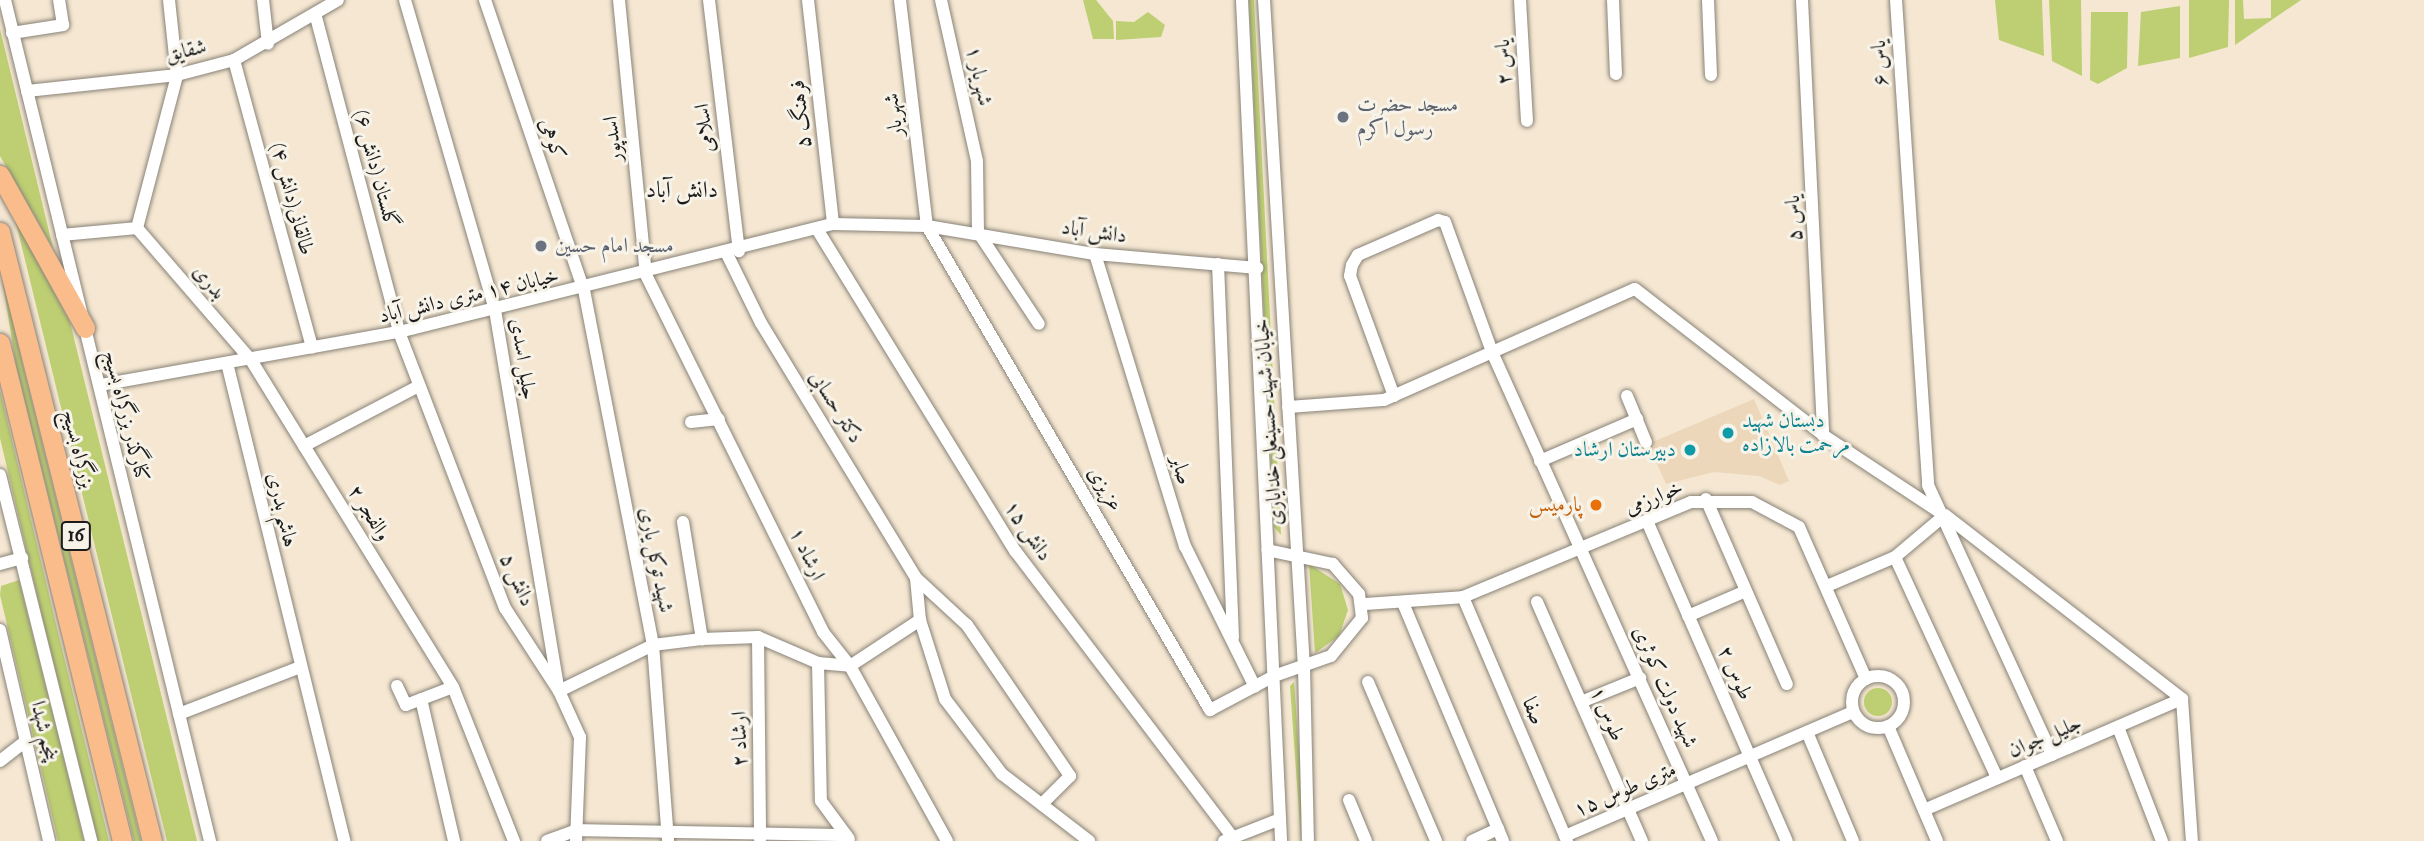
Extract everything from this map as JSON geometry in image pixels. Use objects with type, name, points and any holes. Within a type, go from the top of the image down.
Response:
[{"type":"highway","points":[[0,175],[85,328]]},
{"type":"highway","name":"بزرگراه بسیج","points":[[0,232],[152,841]]},
{"type":"highway","name":"16","points":[[0,343],[122,841]]},
{"type":"street","name":"کنارگذر بزرگراه بسیج","points":[[5,0],[210,841]]},
{"type":"street","points":[[12,33],[63,25],[59,0]]},
{"type":"street","points":[[62,235],[137,228],[177,75],[169,0]]},
{"type":"street","points":[[262,0],[268,44]]},
{"type":"street","name":"شقایق","points":[[27,91],[177,75],[234,60],[316,17],[338,0]]},
{"type":"street","name":"جلیل اسدی","points":[[405,0],[495,310],[559,691]]},
{"type":"street","name":"کوهی","points":[[485,0],[584,290]]},
{"type":"street","name":"اسدپور","points":[[619,0],[646,275]]},
{"type":"street","name":"اسلامی","points":[[709,0],[733,253]]},
{"type":"street","name":"فرهنگ ۵","points":[[808,0],[832,224]]},
{"type":"street","name":"شهریار","points":[[900,0],[927,226]]},
{"type":"street","name":"شهریار ۱","points":[[941,0],[977,161],[978,232]]},
{"type":"street","name":"خیابان شهید حسینعلی خدایاری","points":[[1242,0],[1257,268],[1281,841]]},
{"type":"street","name":"خیابان شهید حسینعلی خدایاری","points":[[1264,0],[1304,667],[1308,841]]},
{"type":"street","name":"یاس ۲","points":[[1520,0],[1527,121]]},
{"type":"street","points":[[1613,0],[1616,74]]},
{"type":"street","points":[[1708,0],[1711,75]]},
{"type":"street","name":"یاس ۵","points":[[1801,0],[1823,435]]},
{"type":"street","name":"یاس ۶","points":[[1896,0],[1928,485],[1945,515],[2052,755]]},
{"type":"street","name":"گلستان (دانش ۶)","points":[[316,17],[399,332]]},
{"type":"street","name":"طالقانی(دانش ۴)","points":[[234,60],[312,348]]},
{"type":"street","name":"شهید دولت کوثری","points":[[1394,396],[1350,276],[1352,265],[1358,255],[1431,221],[1445,222],[1492,352],[1712,841]]},
{"type":"street","name":"خیابان ۱۴ متری دانش آباد","points":[[100,385],[399,332],[646,275],[832,224],[927,226]]},
{"type":"street","name":"دانش آباد","points":[[927,226],[978,232],[1095,254],[1257,268]]},
{"type":"street","name":"عزیزی","points":[[927,226],[1210,710],[1274,676],[1304,667]]},
{"type":"street","name":"بدری","points":[[137,228],[251,360]]},
{"type":"street","name":"دانش ۱۵","points":[[817,229],[1016,552],[1228,839]]},
{"type":"street","points":[[978,232],[1039,324]]},
{"type":"street","name":"دکتر حسابی","points":[[733,253],[761,323],[916,578],[967,625],[1070,776],[1042,804]]},
{"type":"street","name":"صابر","points":[[1095,254],[1185,546],[1255,687]]},
{"type":"street","points":[[1218,264],[1233,644]]},
{"type":"street","name":"ارشاد ۱","points":[[646,275],[823,632],[850,666],[947,841]]},
{"type":"street","points":[[1288,407],[1394,396],[1626,289],[1645,291],[1823,435],[1945,515],[2182,699],[2192,841]]},
{"type":"street","name":"شهید توکل یاری","points":[[584,290],[653,645],[669,836]]},
{"type":"street","name":"دانش ۵","points":[[399,332],[505,608],[559,691],[580,737],[577,835]]},
{"type":"street","name":"والفجر ۲","points":[[251,360],[453,687],[514,841]]},
{"type":"street","name":"هاشم بدری","points":[[228,363],[344,841]]},
{"type":"street","points":[[304,446],[419,386]]},
{"type":"street","points":[[1627,396],[1646,442]]},
{"type":"street","points":[[691,422],[719,419]]},
{"type":"street","points":[[1540,461],[1637,419]]},
{"type":"street","points":[[0,475],[91,841]]},
{"type":"street","points":[[1706,499],[1787,684]]},
{"type":"street","name":"خوارزمی","points":[[1364,604],[1464,597],[1706,499],[1752,502],[1783,515],[1798,527],[1827,586],[1866,679]]},
{"type":"street","points":[[1827,586],[1895,557],[1945,515]]},
{"type":"street","name":"طوس ۲","points":[[1647,521],[1787,841]]},
{"type":"street","points":[[684,522],[702,639]]},
{"type":"street","points":[[1267,550],[1296,551],[1333,564],[1364,604],[1349,640],[1304,667]]},
{"type":"street","points":[[1895,557],[1997,778]]},
{"type":"street","points":[[0,564],[22,558]]},
{"type":"street","name":"دکتر حسابی","points":[[916,578],[920,620],[945,699],[1002,774],[1089,841]]},
{"type":"street","points":[[1688,616],[1746,591]]},
{"type":"street","name":"صفا","points":[[1464,597],[1566,839]]},
{"type":"street","name":"طوس ۱","points":[[1538,602],[1642,841]]},
{"type":"street","points":[[1403,603],[1500,835],[1472,841]]},
{"type":"street","points":[[559,691],[653,645],[702,639],[758,637],[818,663],[850,666],[920,620]]},
{"type":"street","name":"پنجم شهدا","points":[[0,631],[49,841]]},
{"type":"street","name":"ارشاد ۲","points":[[758,637],[760,837]]},
{"type":"street","points":[[818,663],[821,801],[848,838]]},
{"type":"street","points":[[179,714],[300,667]]},
{"type":"street","points":[[1883,677],[1902,694],[1903,711],[1888,726],[1868,727],[1853,712],[1854,691],[1866,679],[1883,677]]},
{"type":"street","points":[[1581,702],[1640,678]]},
{"type":"street","points":[[1368,682],[1436,841]]},
{"type":"street","points":[[397,686],[406,705],[453,687]]},
{"type":"street","points":[[421,699],[454,841]]},
{"type":"street","name":"جلیل جوان","points":[[1924,810],[2182,699]]},
{"type":"street","name":"۱۵ متری طوس","points":[[1566,839],[1628,809],[1853,712]]},
{"type":"street","points":[[1888,726],[1937,841]]},
{"type":"street","points":[[2118,727],[2162,841]]},
{"type":"street","points":[[1807,732],[1853,841]]},
{"type":"street","points":[[0,761],[26,741]]},
{"type":"street","points":[[2025,766],[2057,841]]},
{"type":"street","points":[[1349,800],[1366,841]]},
{"type":"street","points":[[1228,839],[1280,819]]},
{"type":"street","points":[[547,841],[577,835],[848,838]]},
{"type":"shaded area","points":[[1754,399],[1789,481],[1780,485],[1759,476],[1714,472],[1666,484],[1648,444]]},
{"type":"green space","points":[[1083,0],[1096,0],[1113,21],[1114,39],[1093,39]]},
{"type":"green space","points":[[1249,0],[1254,0],[1281,535],[1274,527]]},
{"type":"green space","points":[[1995,0],[2042,0],[2044,56],[1999,40]]},
{"type":"green space","points":[[2049,0],[2081,0],[2082,76],[2052,61]]},
{"type":"green space","points":[[2189,0],[2229,0],[2228,47],[2189,58]]},
{"type":"green space","points":[[2235,0],[2243,0],[2244,19],[2271,18],[2271,0],[2301,0],[2235,45]]},
{"type":"green space","points":[[2180,6],[2180,58],[2138,66],[2141,12]]},
{"type":"green space","points":[[1148,12],[1165,25],[1161,37],[1116,40],[1116,21],[1134,22]]},
{"type":"green space","points":[[2091,12],[2128,12],[2127,68],[2098,84],[2090,80]]},
{"type":"green space","points":[[0,29],[53,248],[0,156]]},
{"type":"green space","points":[[15,219],[70,322],[197,841],[167,841]]},
{"type":"green space","points":[[0,266],[141,841],[134,841],[16,365]]},
{"type":"green space","points":[[0,390],[109,841],[98,841],[45,629],[0,438]]},
{"type":"green space","points":[[1309,564],[1340,584],[1348,610],[1339,636],[1315,653]]},
{"type":"green space","points":[[19,580],[84,841],[58,841],[0,595],[1,586]]},
{"type":"green space","points":[[1294,682],[1302,792],[1301,841],[1290,686]]},
{"type":"green space","points":[[1878,688],[1888,692],[1892,702],[1888,712],[1878,716],[1868,712],[1864,702],[1868,692]]},
{"type":"place","name":"مسجد حضرت رسول اکرم","points":[[1343,117]]},
{"type":"place","name":"مسجد امام حسین","points":[[541,246]]},
{"type":"place","name":"دبستان شهید مرحمت بالازاده","points":[[1728,433]]},
{"type":"place","name":"دبیرستان ارشاد","points":[[1690,450]]},
{"type":"place","name":"پارمیس","points":[[1596,505]]},
{"type":"district","name":"دانش آباد","points":[[682,190]]}]
